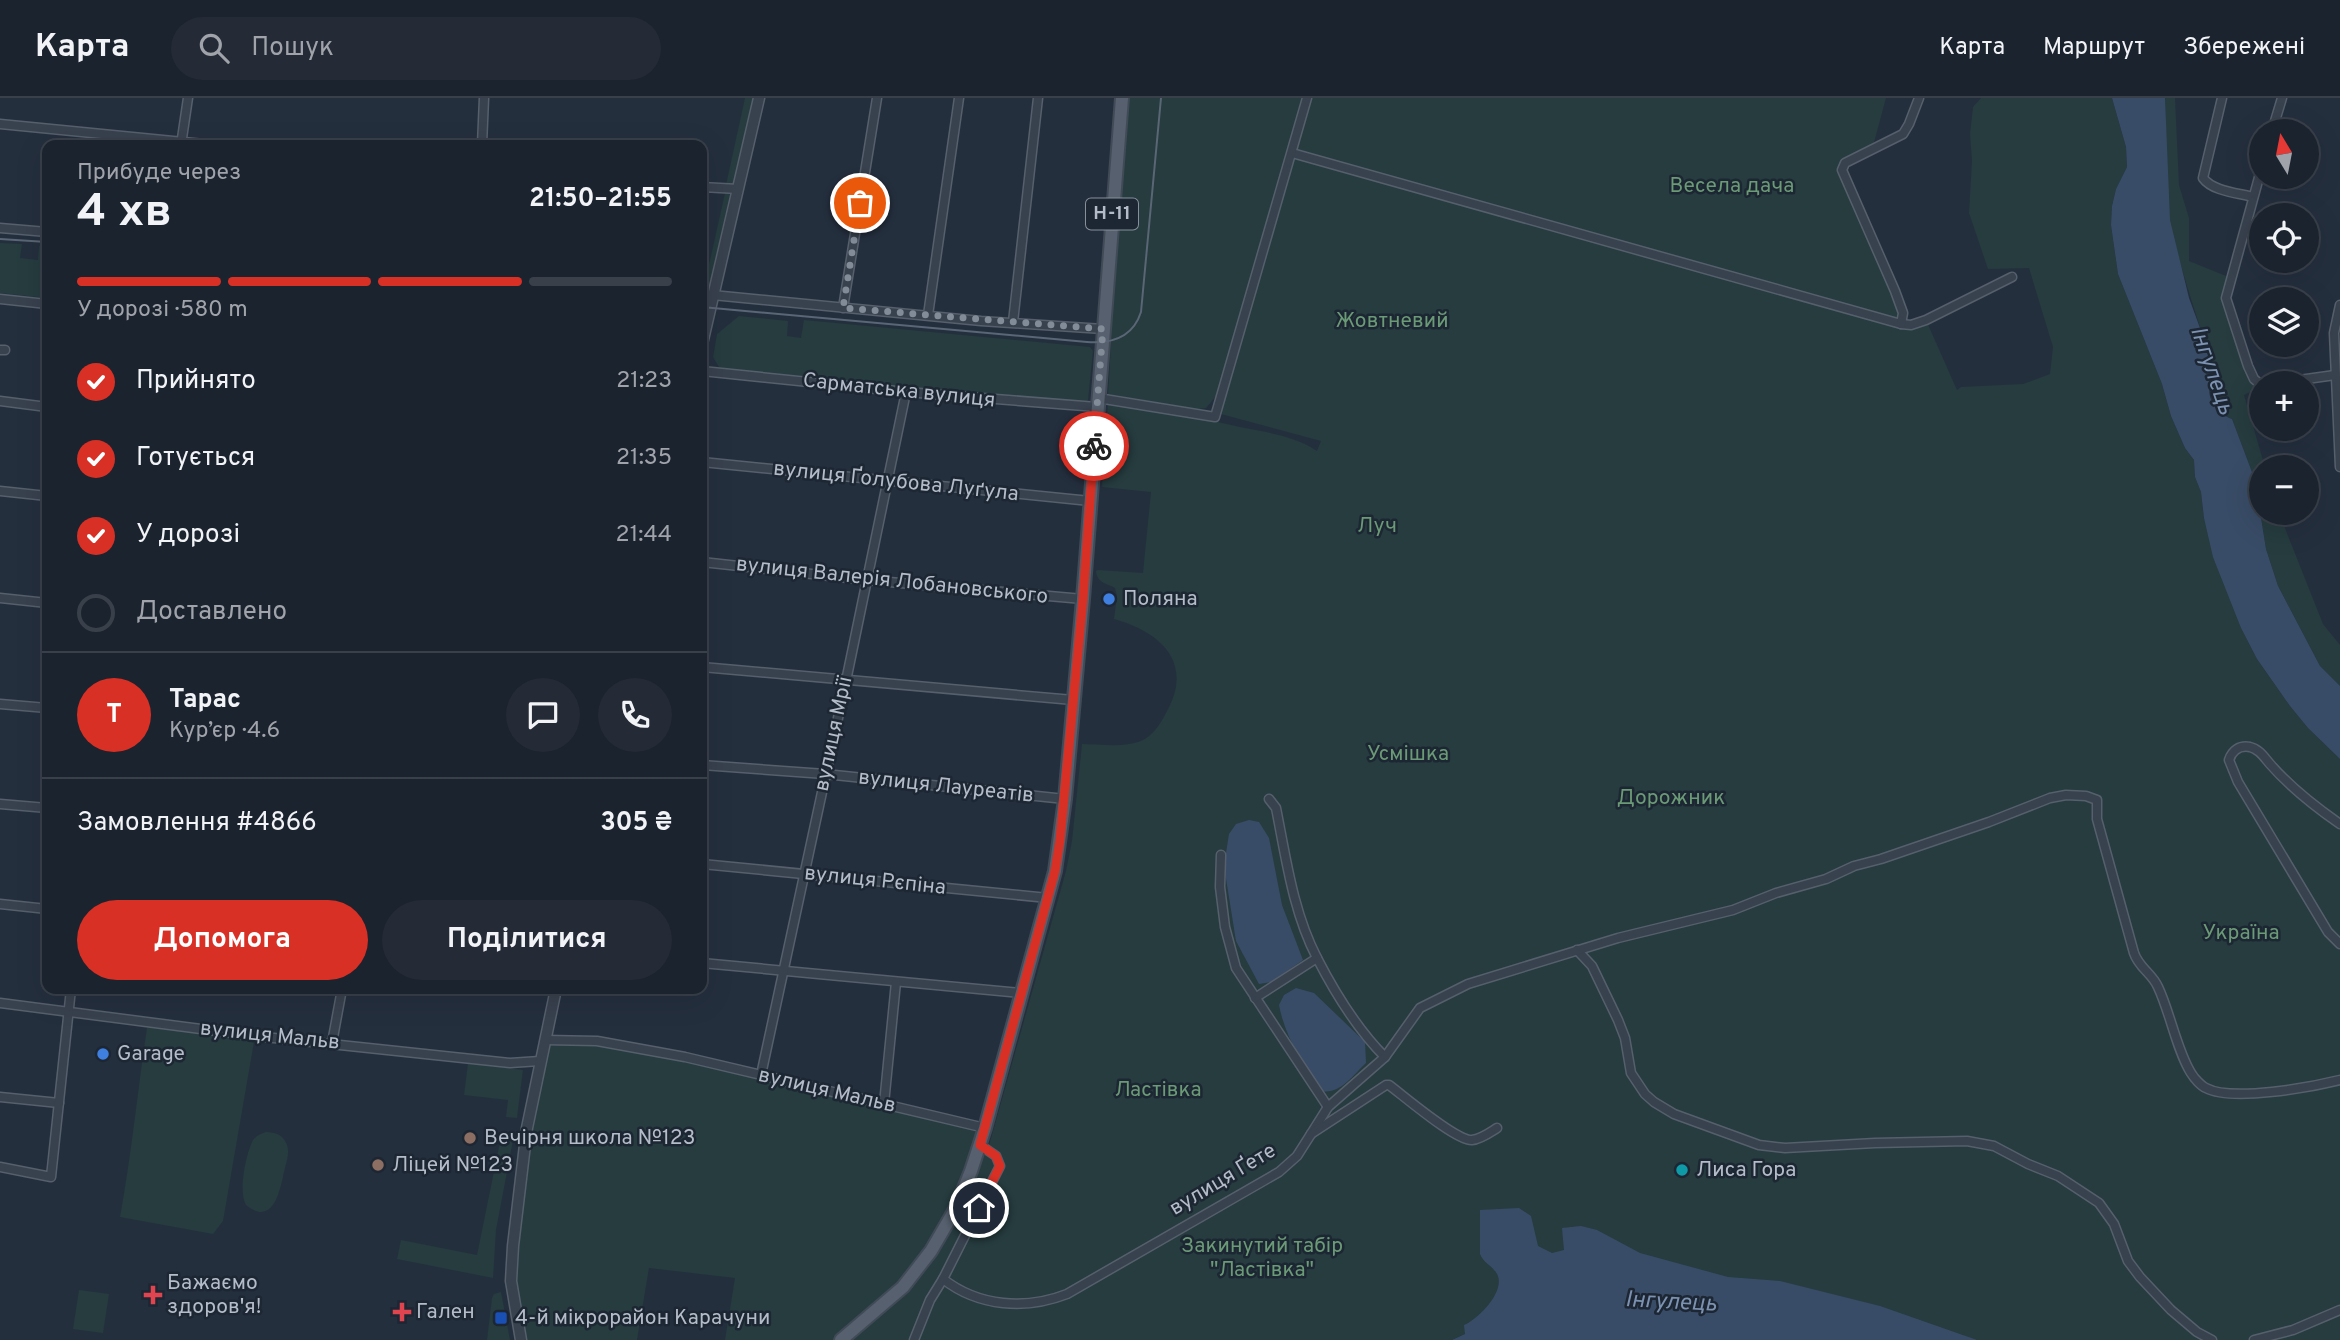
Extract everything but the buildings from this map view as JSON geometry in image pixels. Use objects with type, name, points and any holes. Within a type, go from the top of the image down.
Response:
[{"type":"main road","name":"Н-11","points":[[841,1340],[903,1287],[932,1251],[956,1208],[985,1128],[1059,851],[1083,599],[1122,98]]},
{"type":"street","points":[[182,140],[188,98]]},
{"type":"street","points":[[482,140],[484,98]]},
{"type":"street","points":[[707,322],[759,98]]},
{"type":"street","points":[[843,308],[877,98]]},
{"type":"street","points":[[928,315],[958,98]]},
{"type":"street","points":[[1013,322],[1038,98]]},
{"type":"street","points":[[1307,98],[1292,153],[1900,324],[1911,325],[1926,320],[2012,277]]},
{"type":"street","points":[[1900,324],[1903,313],[1895,291],[1842,170],[1845,163],[1903,134],[1919,98]]},
{"type":"street","points":[[2222,98],[2203,178],[2206,183],[2253,197]]},
{"type":"street","points":[[2275,119],[2281,98]]},
{"type":"street","points":[[0,124],[145,140]]},
{"type":"street","name":"Сарматська вулиця","points":[[707,372],[906,392],[1097,402],[1215,417],[1292,153]]},
{"type":"street","points":[[707,187],[738,190]]},
{"type":"street","points":[[2250,371],[2225,298],[2255,189]]},
{"type":"street","points":[[0,228],[42,232]]},
{"type":"street","points":[[707,294],[1103,329]]},
{"type":"street","points":[[0,299],[42,303]]},
{"type":"street","points":[[2340,305],[2334,333],[2340,467]]},
{"type":"street","points":[[2319,377],[2334,375]]},
{"type":"street","name":"вулиця Мрії","points":[[761,1075],[906,392]]},
{"type":"street","points":[[0,401],[42,406]]},
{"type":"street","name":"вулиця Ґолубова Луґула","points":[[707,463],[1090,501]]},
{"type":"street","points":[[0,491],[42,495]]},
{"type":"street","name":"вулиця Валерія Лобановського","points":[[707,563],[1083,599]]},
{"type":"street","points":[[0,598],[42,602]]},
{"type":"street","points":[[707,667],[1073,700]]},
{"type":"street","points":[[0,704],[42,708]]},
{"type":"street","points":[[2340,824],[2292,789],[2258,750],[2248,746],[2238,748],[2232,753],[2229,760],[2238,782],[2328,932],[2340,944]]},
{"type":"street","name":"вулиця Лауреатів","points":[[707,765],[825,774],[1065,799]]},
{"type":"street","points":[[1311,1134],[1328,1107],[1385,1057],[1399,1040],[1411,1018],[1430,1001],[1468,984],[1577,950],[1733,910],[1776,893],[1826,879],[1854,866],[1989,822],[2050,798],[2066,795],[2086,796],[2097,800],[2098,819],[2138,965],[2151,974],[2159,988],[2191,1074],[2205,1088],[2248,1094],[2340,1080]]},
{"type":"street","points":[[1269,799],[1276,808],[1291,884],[1308,941],[1331,985],[1373,1045],[1385,1057]]},
{"type":"street","points":[[0,804],[42,808]]},
{"type":"street","points":[[1220,855],[1220,887],[1225,927],[1237,968],[1328,1107]]},
{"type":"street","name":"вулиця Рєпіна","points":[[707,864],[1048,898]]},
{"type":"street","points":[[0,904],[42,908]]},
{"type":"street","points":[[1577,950],[1592,966],[1618,1020],[1625,1038],[1631,1073],[1654,1102],[1674,1114],[1759,1145],[1785,1148],[1967,1141],[1994,1146],[2058,1176],[2099,1203],[2114,1224],[2128,1261],[2140,1277],[2171,1310],[2197,1332],[2212,1340]]},
{"type":"street","points":[[1255,998],[1317,958]]},
{"type":"street","points":[[707,964],[1020,993]]},
{"type":"street","points":[[884,1104],[896,982]]},
{"type":"street","points":[[0,1167],[51,1177],[70,994]]},
{"type":"street","points":[[332,1043],[341,994]]},
{"type":"street","points":[[521,1340],[511,1281],[513,1246],[527,1128],[555,994]]},
{"type":"street","name":"вулиця Мальв","points":[[0,1003],[255,1036],[510,1063],[540,1061]]},
{"type":"street","name":"вулиця Мальв","points":[[545,1041],[580,1040],[635,1047],[985,1128]]},
{"type":"street","name":"вулиця Ґете","points":[[943,1279],[958,1291],[970,1296],[1019,1305],[1046,1302],[1068,1294],[1279,1171],[1297,1156],[1311,1134],[1389,1085],[1454,1134],[1467,1140],[1480,1138],[1497,1128]]},
{"type":"street","points":[[0,1097],[59,1103]]},
{"type":"street","points":[[906,1340],[914,1337],[930,1300],[1000,1166],[996,1156],[980,1145]]},
{"type":"street","points":[[2254,1340],[2293,1330],[2340,1310]]},
{"type":"green space","points":[[745,98],[753,98],[734,186],[726,185]]},
{"type":"green space","points":[[1128,98],[1886,98],[1872,150],[1842,170],[1895,291],[1901,324],[1926,320],[1957,390],[1961,387],[2023,384],[2050,374],[2053,347],[2029,268],[1988,269],[1969,213],[1973,107],[1981,98],[2112,98],[2126,147],[2127,167],[2116,189],[2112,206],[2111,225],[2118,274],[2162,384],[2171,416],[2185,448],[2194,460],[2204,518],[2241,628],[2257,659],[2290,706],[2340,759],[2340,1340],[1921,1340],[1465,1334],[1452,1340],[725,1340],[735,1278],[649,1268],[637,1340],[521,1340],[516,1314],[513,1246],[545,1040],[635,1047],[985,1128],[980,1144],[988,1149],[1066,871],[1072,841],[1082,744],[1127,744],[1145,739],[1153,733],[1166,713],[1177,679],[1168,652],[1158,641],[1146,632],[1114,619],[1117,596],[1115,588],[1102,582],[1096,571],[1143,573],[1151,492],[1102,487],[1108,402],[1270,433],[1290,438],[1317,451],[1321,441],[1217,413],[1222,389],[1206,408],[1196,409],[1108,394],[1111,344],[1107,328]]},
{"type":"green space","points":[[2165,98],[2175,98],[2179,185],[2189,218],[2189,261],[2231,278],[2226,298],[2251,371],[2249,371],[2249,392],[2244,395],[2249,412],[2249,441],[2257,441],[2262,455],[2249,455],[2249,464],[2232,419],[2220,412],[2211,396],[2215,377],[2170,222],[2166,177]]},
{"type":"green space","points":[[725,193],[730,194],[709,288],[707,274]]},
{"type":"green space","points":[[0,243],[22,244],[20,258],[38,260],[39,246],[42,246],[42,297],[0,293]]},
{"type":"green space","points":[[739,316],[788,321],[787,336],[801,338],[804,320],[1090,347],[1093,351],[1088,400],[1084,405],[724,370],[713,357],[717,334]]},
{"type":"green space","points":[[2262,525],[2284,525],[2323,624],[2340,645],[2340,686],[2320,666],[2278,586],[2266,549]]},
{"type":"green space","points":[[148,1021],[255,1036],[223,1221],[213,1234],[120,1217]]},
{"type":"green space","points":[[468,1063],[523,1070],[517,1118],[506,1117],[508,1100],[464,1095]]},
{"type":"green space","points":[[266,1132],[281,1136],[288,1151],[277,1197],[274,1204],[263,1212],[255,1211],[246,1205],[243,1183],[245,1164],[252,1142]]},
{"type":"green space","points":[[502,1132],[514,1135],[496,1230],[493,1278],[397,1259],[401,1240],[477,1255]]},
{"type":"green space","points":[[79,1290],[109,1294],[103,1333],[73,1329]]},
{"type":"green space","points":[[501,1292],[510,1340],[487,1340],[492,1298],[494,1294]]},
{"type":"water","name":"Інгулець","points":[[2112,98],[2165,98],[2170,220],[2189,298],[2215,369],[2210,396],[2219,410],[2232,419],[2249,464],[2249,525],[2262,525],[2266,549],[2278,586],[2320,666],[2340,686],[2340,759],[2308,728],[2257,659],[2241,628],[2213,557],[2201,492],[2195,477],[2194,460],[2185,448],[2171,416],[2162,384],[2118,274],[2111,225],[2112,206],[2116,189],[2127,167],[2126,147]]},
{"type":"water","points":[[1249,820],[1259,822],[1269,838],[1282,905],[1303,960],[1271,982],[1259,984],[1236,941],[1224,866],[1229,834],[1236,824]]},
{"type":"water","points":[[1296,988],[1314,993],[1365,1042],[1366,1063],[1346,1083],[1334,1090],[1321,1091],[1290,1039],[1279,1005],[1284,995]]},
{"type":"water","name":"Інгулець","points":[[1519,1208],[1531,1216],[1538,1246],[1552,1253],[1564,1250],[1562,1228],[1581,1226],[1597,1230],[1640,1253],[1728,1277],[1780,1281],[1880,1306],[1977,1340],[1452,1340],[1465,1334],[1464,1325],[1488,1305],[1499,1283],[1498,1276],[1480,1254],[1480,1210]]},
{"type":"tram line","points":[[707,307],[1087,342],[1105,342],[1120,337],[1133,328],[1141,312],[1161,98]]},
{"type":"tram line","points":[[0,239],[42,242]]},
{"type":"way so far","points":[[860,203],[843,308],[1103,329],[1094,446]]},
{"type":"place","name":"Поляна","points":[[1109,599]]},
{"type":"place","name":"Garage","points":[[103,1054]]},
{"type":"place","name":"Вечірня школа №123","points":[[470,1138]]},
{"type":"place","name":"Ліцей №123","points":[[378,1165]]},
{"type":"place","name":"Лиса Гора","points":[[1682,1170]]},
{"type":"place","name":"Бажаємо здоров'я!","points":[[153,1295]]},
{"type":"place","name":"Гален","points":[[402,1312]]},
{"type":"place","name":"4-й мікрорайон Карачуни","points":[[501,1318]]},
{"type":"route","points":[[979,1208],[1000,1166],[996,1156],[980,1145],[1055,871],[1060,840],[1083,599],[1094,446]]},
{"type":"park label","name":"Весела дача","points":[[1732,186]]},
{"type":"park label","name":"Жовтневий","points":[[1392,321]]},
{"type":"park label","name":"Луч","points":[[1377,526]]},
{"type":"park label","name":"Усмішка","points":[[1408,754]]},
{"type":"park label","name":"Дорожник","points":[[1671,798]]},
{"type":"park label","name":"Україна","points":[[2241,933]]},
{"type":"park label","name":"Ластівка","points":[[1158,1090]]},
{"type":"park label","name":"Закинутий табір \"Ластівка\"","points":[[1262,1258]]}]
